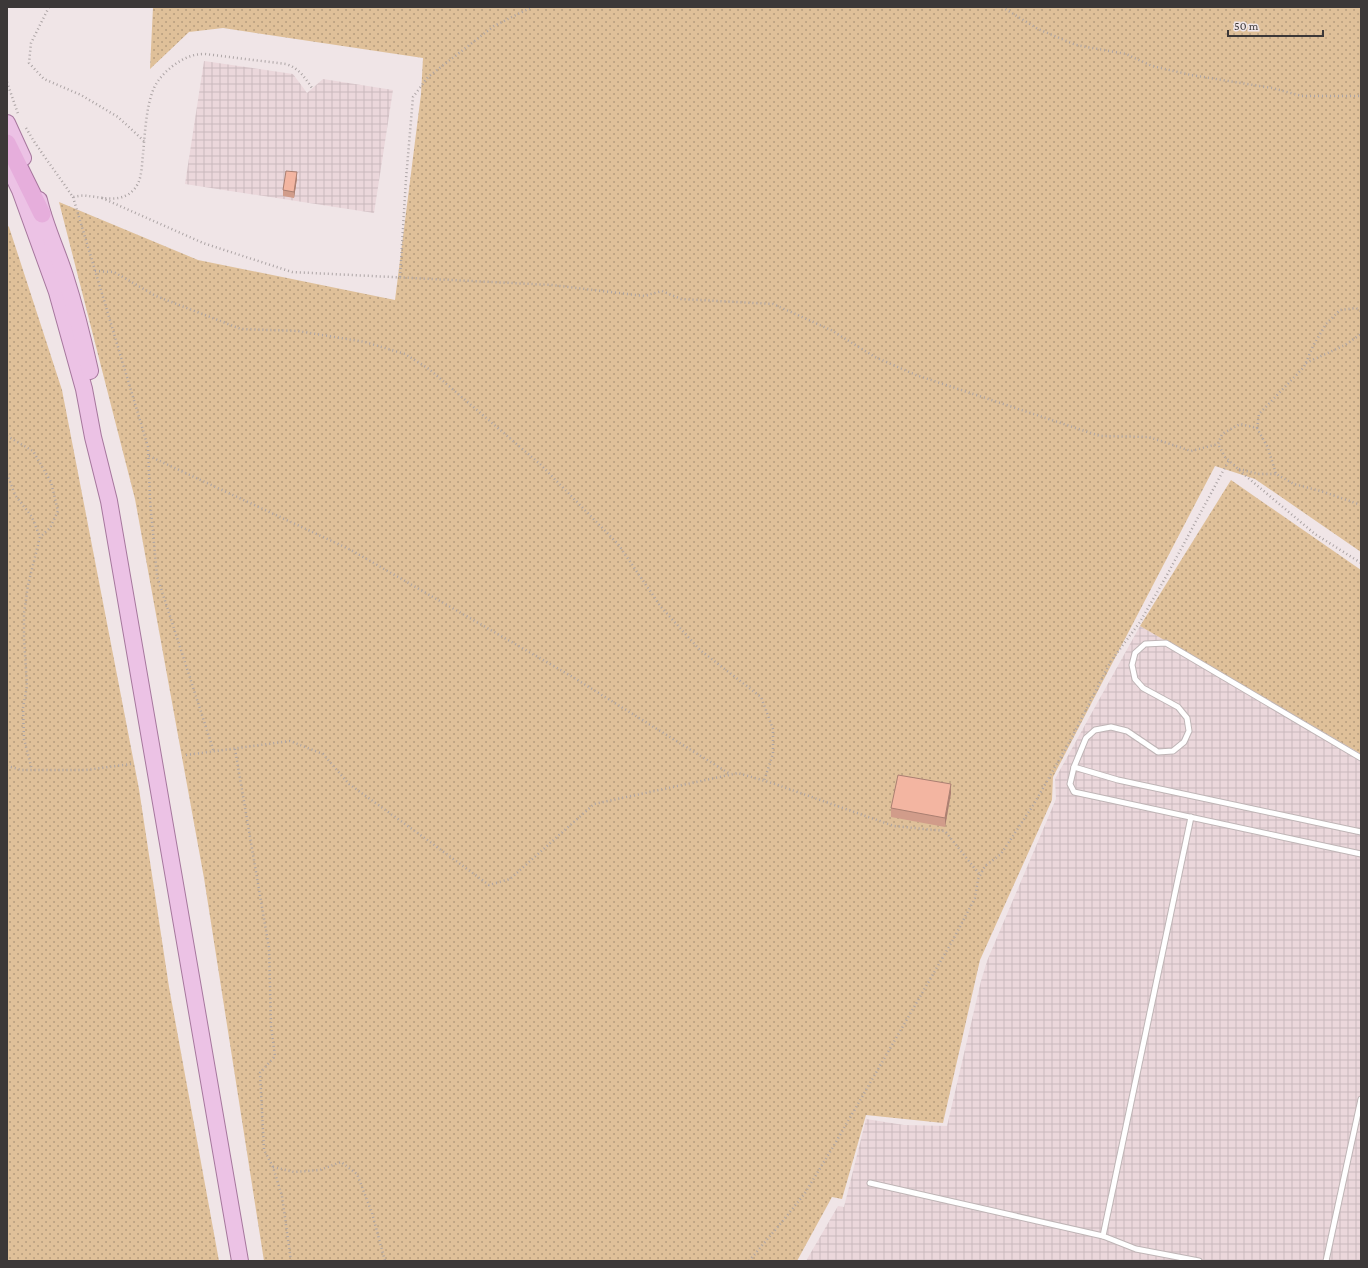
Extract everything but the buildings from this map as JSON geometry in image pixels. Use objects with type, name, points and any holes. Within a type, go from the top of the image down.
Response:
[{"type":"highway","points":[[7,143],[36,217]]},
{"type":"main road","points":[[14,121],[36,187],[36,217]]},
{"type":"main road","points":[[7,163],[20,190],[36,217]]},
{"type":"main road","points":[[7,180],[53,240],[87,357],[100,416],[109,501],[240,1261]]},
{"type":"lane","points":[[1361,758],[1166,643],[1145,644],[1135,653],[1132,665],[1135,679],[1143,688],[1178,707],[1187,718],[1189,730],[1184,742],[1173,751],[1158,752],[1127,731],[1111,727],[1095,730],[1086,738],[1074,767],[1070,784],[1074,792],[1361,854]]},
{"type":"lane","points":[[1074,767],[1118,780],[1361,832]]},
{"type":"lane","points":[[1103,1236],[1192,817]]},
{"type":"lane","points":[[1326,1261],[1361,1099]]},
{"type":"lane","points":[[870,1183],[1103,1236],[1136,1249],[1199,1261]]},
{"type":"path","points":[[49,7],[31,43],[29,63],[44,79],[81,95],[118,117],[144,142]]},
{"type":"path","points":[[400,277],[413,97],[428,77],[494,26],[532,7]]},
{"type":"path","points":[[1002,7],[1038,29],[1076,45],[1126,54],[1152,66],[1191,75],[1272,88],[1302,96],[1361,96]]},
{"type":"path","points":[[73,197],[87,196],[117,198],[131,192],[136,186],[139,181],[142,168],[147,119],[153,90],[169,69],[180,61],[192,56],[205,54],[286,64],[301,72],[312,88]]},
{"type":"path","points":[[7,82],[14,121]]},
{"type":"path","points":[[25,125],[35,143],[73,197],[148,446],[150,500],[157,576],[214,752]]},
{"type":"path","points":[[102,198],[203,243],[292,272],[552,285],[644,296],[662,291],[680,299],[773,304],[831,330],[875,357],[916,375],[1100,436],[1149,437],[1190,451],[1218,444]]},
{"type":"path","points":[[95,271],[114,272],[156,296],[241,329],[298,331],[365,342],[406,354],[429,369],[540,464],[618,544],[661,607],[700,650],[761,697],[773,729],[773,754],[764,781]]},
{"type":"path","points":[[1276,474],[1268,448],[1257,428],[1259,414],[1304,367],[1313,346],[1326,324],[1340,310],[1356,308],[1361,311]]},
{"type":"path","points":[[1306,363],[1345,345],[1361,334]]},
{"type":"path","points":[[1218,444],[1222,434],[1240,424],[1257,428]]},
{"type":"path","points":[[7,436],[33,451],[51,482],[58,511],[50,528],[40,537],[28,585],[24,614],[27,686],[23,708],[24,739],[32,770]]},
{"type":"path","points":[[1218,444],[1229,460],[1315,534],[1361,563]]},
{"type":"path","points":[[149,456],[351,550],[571,676],[730,774]]},
{"type":"path","points":[[749,1261],[805,1193],[829,1153],[954,938],[975,898],[978,879],[985,866],[1002,854],[1034,804],[1071,739],[1111,661],[1140,622],[1229,460]]},
{"type":"path","points":[[1239,469],[1258,474],[1276,474],[1294,484],[1324,492],[1361,505]]},
{"type":"path","points":[[7,474],[15,495],[32,517],[40,537]]},
{"type":"path","points":[[186,756],[290,741],[322,754],[349,784],[489,885],[510,879],[594,804],[738,773],[894,826],[945,831],[980,875]]},
{"type":"path","points":[[235,749],[269,948],[271,1026],[275,1056],[260,1073],[264,1150],[273,1167],[282,1196],[291,1261]]},
{"type":"path","points":[[7,766],[22,770],[86,770],[131,764]]},
{"type":"path","points":[[273,1167],[294,1172],[320,1170],[341,1162],[357,1174],[372,1213],[385,1261]]},
{"type":"shaded area","points":[[153,7],[1361,7],[1361,552],[1255,479],[1215,466],[1053,777],[1052,800],[980,960],[943,1123],[866,1115],[842,1199],[832,1197],[797,1261],[264,1261],[204,878],[135,499],[59,202],[198,260],[395,300],[421,94],[423,58],[223,28],[189,32],[150,69]]},
{"type":"shaded area","points":[[204,61],[293,74],[307,93],[323,79],[393,90],[374,213],[185,184]]},
{"type":"shaded area","points":[[7,225],[9,227],[62,390],[139,789],[169,987],[219,1261],[7,1261]]},
{"type":"shaded area","points":[[1231,480],[1361,570],[1361,754],[1140,626]]},
{"type":"shaded area","points":[[1140,626],[1361,754],[1361,1261],[806,1261],[838,1206],[844,1207],[866,1119],[904,1125],[947,1126],[987,961],[1056,799],[1055,779]]}]
